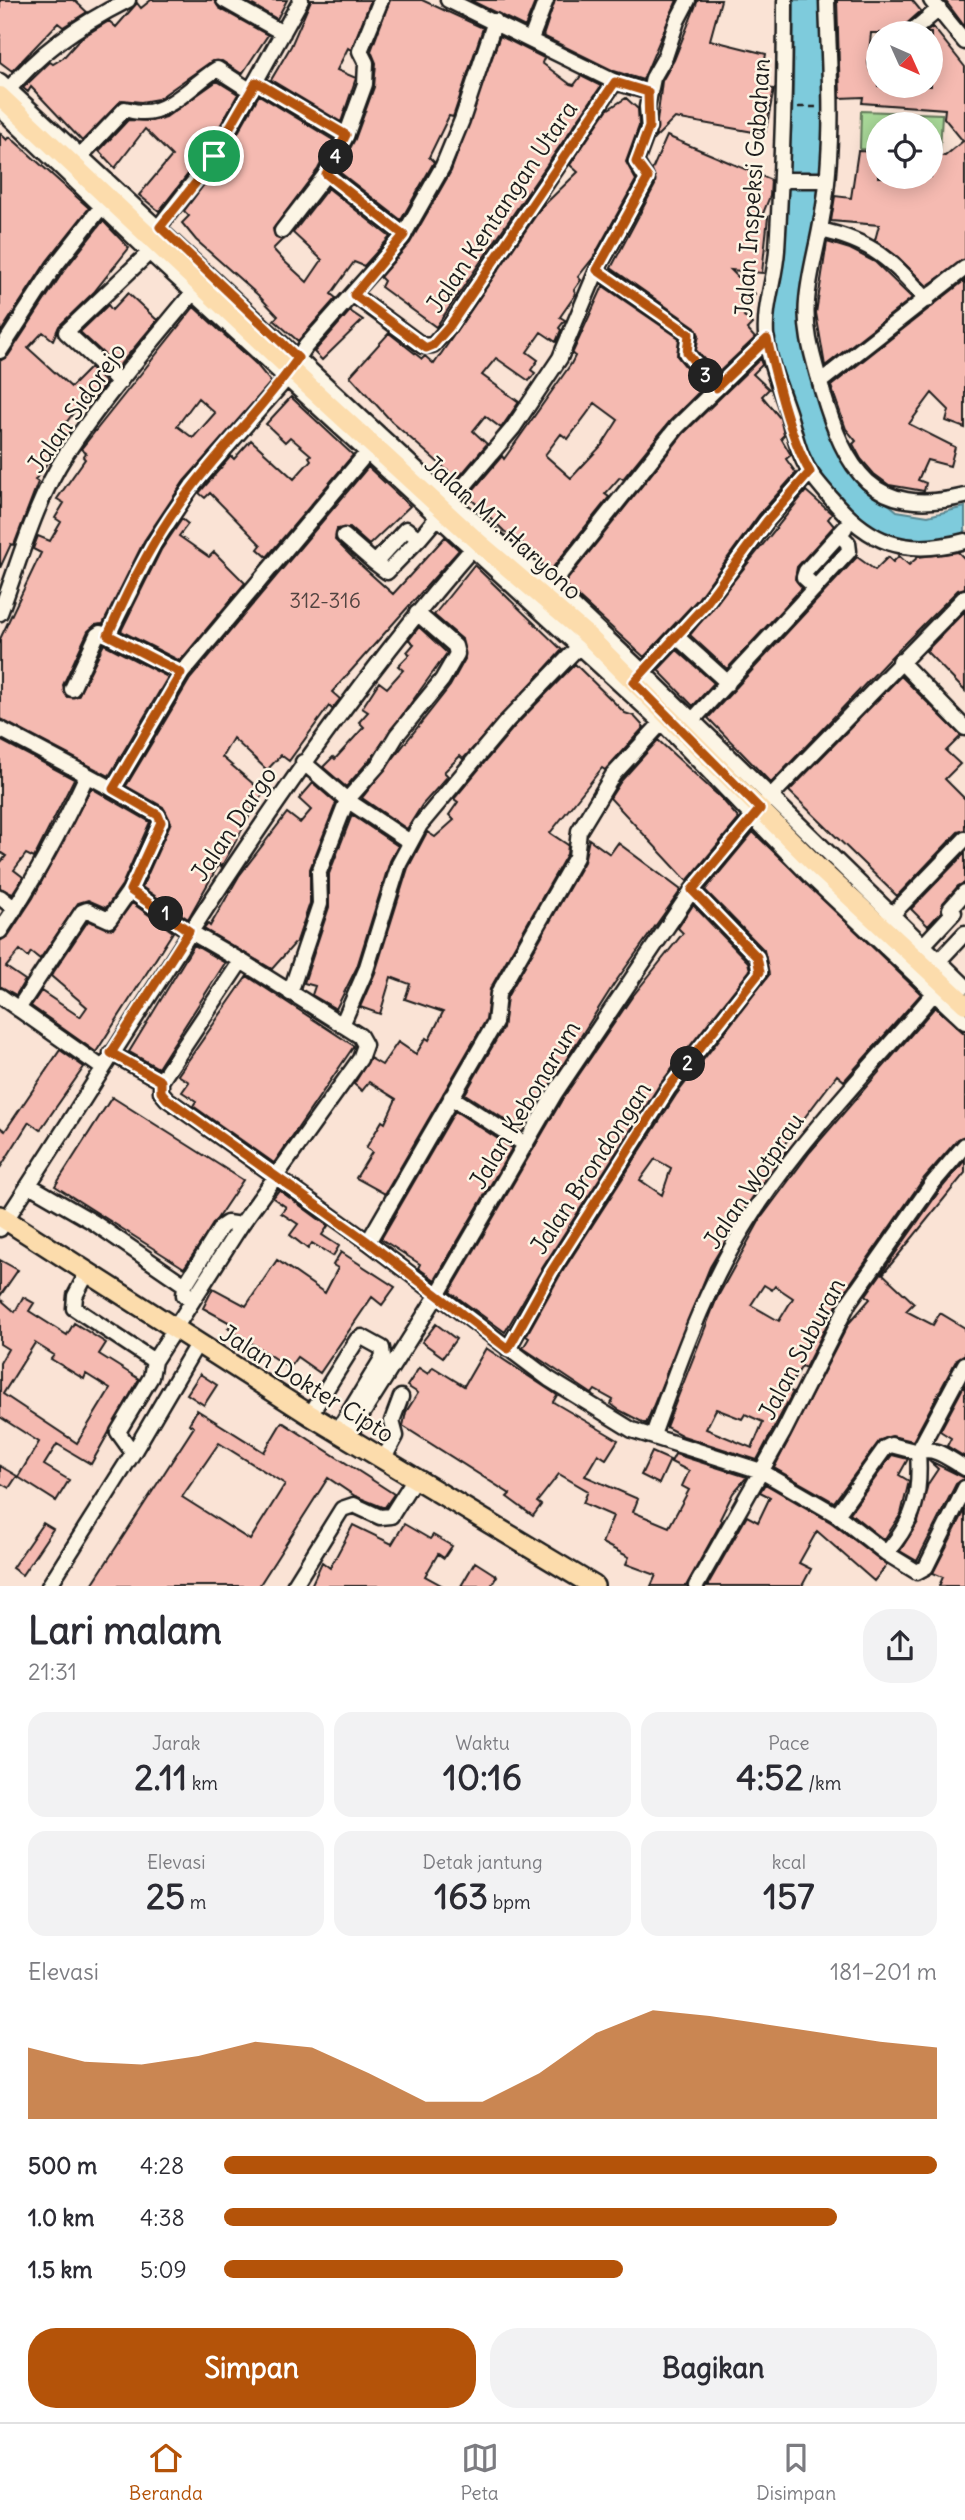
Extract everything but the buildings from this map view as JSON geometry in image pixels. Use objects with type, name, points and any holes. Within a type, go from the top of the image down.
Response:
[{"type":"highway","name":"Jalan Dokter Cipto","points":[[2,1221],[575,1580],[594,1586]]},
{"type":"main road","name":"Jalan MT. Haryono","points":[[2,95],[22,109],[34,135],[77,161],[104,202],[127,206],[197,288],[251,323],[371,449],[398,475],[444,510],[475,546],[547,591],[584,641],[639,677],[665,720],[689,725],[814,871],[887,920],[918,951],[935,977],[965,1004]]},
{"type":"street","points":[[128,0],[88,21],[48,48],[2,95],[34,135],[104,202],[154,240],[251,323]]},
{"type":"street","points":[[224,0],[283,33]]},
{"type":"street","points":[[120,382],[66,332],[154,240],[202,175],[301,0]]},
{"type":"street","points":[[282,232],[326,174],[346,135],[365,84],[366,63],[360,51],[381,0]]},
{"type":"street","points":[[448,0],[615,82],[648,92]]},
{"type":"street","points":[[531,39],[546,0]]},
{"type":"street","points":[[344,536],[387,572],[419,539],[513,428],[560,358],[597,270],[647,180],[636,162],[649,127],[648,92],[688,0]]},
{"type":"street","name":"Jalan Inspeksi Gabahan","points":[[785,0],[784,181],[766,338],[779,388],[810,472],[853,521],[876,539],[902,547],[943,547],[965,541]]},
{"type":"street","points":[[827,0],[830,139],[820,230],[807,301],[810,349],[832,424],[847,456],[868,482],[896,499],[916,503],[965,496]]},
{"type":"street","points":[[921,21],[935,5],[965,42]]},
{"type":"street","points":[[108,635],[153,545],[185,496],[404,235],[443,166],[462,120],[495,21]]},
{"type":"street","points":[[77,161],[125,109],[143,112],[156,108],[190,90],[217,69],[346,135]]},
{"type":"street","name":"Jalan Kentangan Utara","points":[[354,295],[423,346],[433,345],[449,327],[615,82]]},
{"type":"street","points":[[22,109],[127,206]]},
{"type":"street","points":[[326,174],[404,235]]},
{"type":"street","points":[[784,181],[825,180]]},
{"type":"street","points":[[0,351],[55,266],[104,202]]},
{"type":"street","points":[[820,230],[868,246],[884,255],[927,300]]},
{"type":"street","points":[[820,382],[965,268]]},
{"type":"street","points":[[597,270],[689,334],[687,353],[716,388]]},
{"type":"street","points":[[197,288],[291,368]]},
{"type":"street","name":"Jalan Sidorejo","points":[[0,613],[47,490],[66,456],[120,382],[197,288]]},
{"type":"street","points":[[547,591],[657,452],[766,338]]},
{"type":"street","points":[[325,399],[444,510],[547,591],[689,725],[850,549],[839,534],[853,521]]},
{"type":"street","points":[[113,789],[181,673],[371,449]]},
{"type":"street","points":[[639,677],[704,606],[767,521],[810,472]]},
{"type":"street","points":[[475,546],[584,641],[665,720],[887,920],[965,839]]},
{"type":"street","name":"Jalan Dargo","points":[[2,1221],[29,1185],[189,931],[303,762],[417,613],[475,546]]},
{"type":"street","name":"Jalan Kebonarum","points":[[342,1435],[438,1294],[555,1093],[692,890],[761,807],[965,597]]},
{"type":"street","points":[[290,993],[320,904],[319,872],[347,800],[380,763],[397,735],[442,680],[457,654],[455,646],[417,613]]},
{"type":"street","points":[[72,688],[100,633],[181,673]]},
{"type":"street","points":[[676,636],[728,683]]},
{"type":"street","points":[[342,1025],[366,970],[382,912],[410,842],[484,748],[584,641]]},
{"type":"street","points":[[900,661],[965,728]]},
{"type":"street","points":[[368,1242],[495,1023],[498,994],[576,858],[579,831],[613,775],[665,720]]},
{"type":"street","points":[[0,730],[113,789],[158,815],[161,822],[130,890],[109,920],[87,910],[82,912],[18,1009]]},
{"type":"street","points":[[303,762],[347,800],[410,842]]},
{"type":"street","points":[[0,931],[54,847],[87,775]]},
{"type":"street","points":[[814,871],[935,977],[965,1022]]},
{"type":"street","points":[[130,890],[189,931],[363,1039],[363,1052],[241,1225],[153,1361],[152,1377],[118,1432],[133,1453]]},
{"type":"street","name":"Jalan Brondongan","points":[[508,1349],[551,1272],[668,1088],[760,972],[757,957],[692,890]]},
{"type":"street","points":[[918,951],[954,912],[950,909],[965,892]]},
{"type":"street","points":[[0,897],[15,909]]},
{"type":"street","name":"Jalan Wotprau","points":[[653,1435],[697,1320],[732,1249],[814,1130],[935,977],[965,933]]},
{"type":"street","points":[[241,961],[161,1081],[161,1092],[167,1099],[368,1242],[508,1349],[632,1430],[761,1471],[836,1515],[916,1572],[925,1570],[965,1488]]},
{"type":"street","points":[[935,977],[965,986]]},
{"type":"street","points":[[0,996],[101,1067]]},
{"type":"street","points":[[111,1053],[161,1081]]},
{"type":"street","points":[[452,1097],[526,1144]]},
{"type":"street","name":"Jalan Suburan","points":[[696,1586],[761,1471],[849,1302],[932,1184],[965,1145]]},
{"type":"street","points":[[29,1185],[93,1222],[185,1285]]},
{"type":"street","points":[[191,1301],[184,1294],[185,1285],[221,1227],[227,1223],[241,1225]]},
{"type":"street","points":[[87,1273],[75,1296],[74,1308],[153,1361]]},
{"type":"street","points":[[310,1415],[357,1340],[362,1337],[383,1348],[383,1357],[342,1435]]},
{"type":"street","points":[[49,1586],[197,1345]]},
{"type":"street","points":[[886,1553],[902,1533],[919,1494],[918,1452],[965,1364]]},
{"type":"street","points":[[383,1460],[396,1436],[392,1421],[401,1397]]},
{"type":"street","points":[[836,1515],[885,1448],[891,1445],[918,1452],[928,1448],[965,1468]]},
{"type":"street","points":[[294,1586],[342,1509],[354,1505],[380,1517],[391,1516],[415,1478]]},
{"type":"path","points":[[789,107],[828,107]]},
{"type":"green space","points":[[861,111],[888,112],[866,112],[866,149],[860,149]]},
{"type":"water","points":[[794,0],[822,0],[820,29],[825,67],[823,169],[801,312],[854,476],[897,511],[928,516],[965,507],[965,539],[941,546],[876,538],[816,477],[768,337],[787,212],[793,97]]},
{"type":"route","points":[[256,82],[279,93],[346,135],[326,174],[404,235],[354,295],[404,329],[426,348],[433,345],[449,327],[615,82],[648,92],[649,127],[636,162],[648,178],[631,213],[597,270],[689,334],[687,353],[716,388],[767,339],[779,388],[810,472],[767,521],[704,606],[634,682],[760,809],[692,890],[757,957],[761,966],[760,972],[668,1088],[551,1272],[508,1349],[368,1242],[167,1099],[161,1092],[161,1081],[111,1053],[189,931],[130,890],[161,822],[158,815],[113,789],[181,673],[108,635],[153,545],[192,486],[281,385],[298,358],[160,227],[194,186],[214,156],[256,82]]}]
